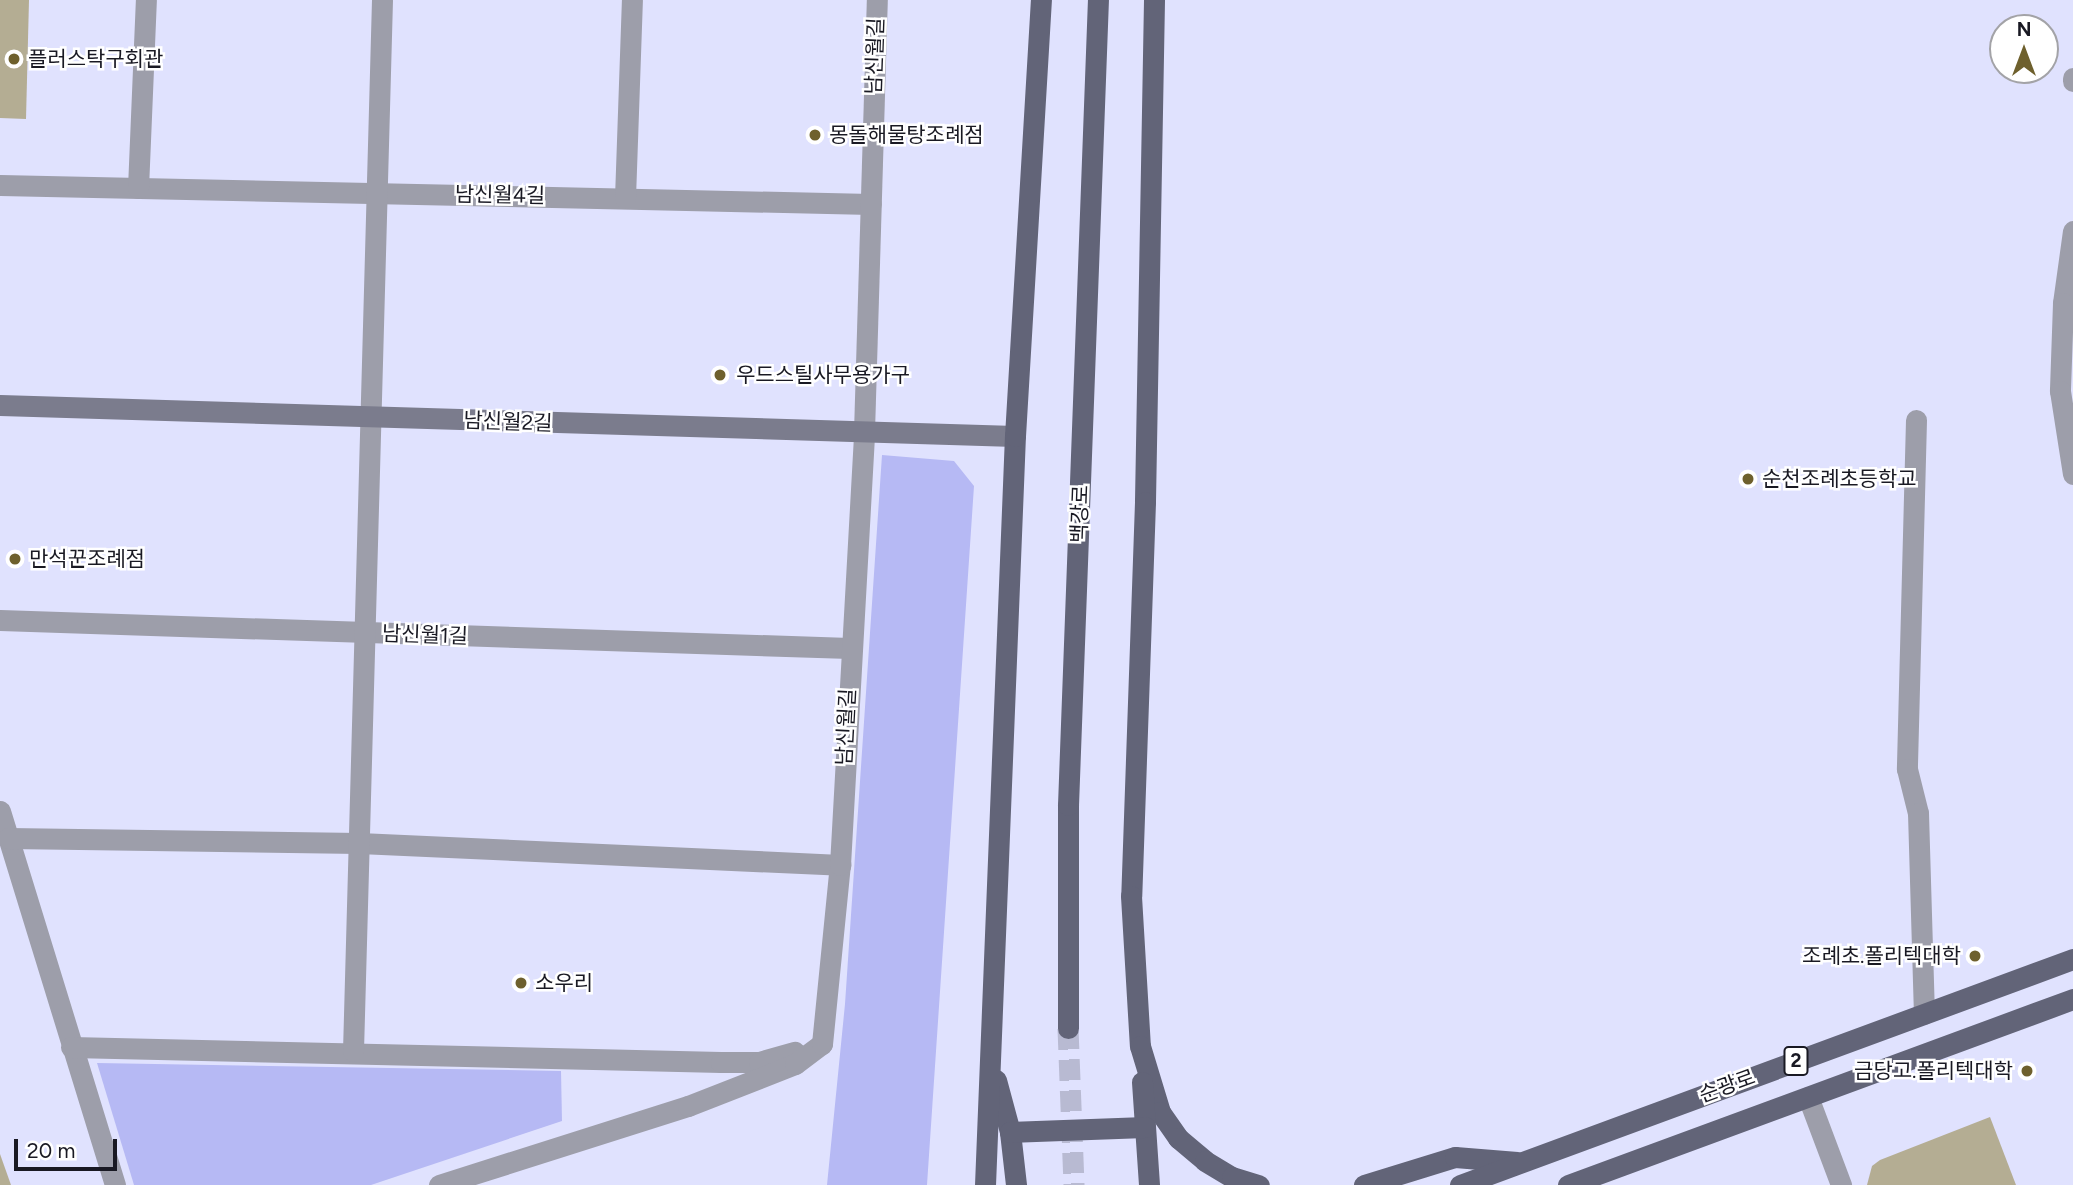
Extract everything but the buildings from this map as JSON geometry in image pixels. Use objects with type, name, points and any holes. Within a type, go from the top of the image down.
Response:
[{"type":"main road","points":[[985,1185],[1015,436],[1041,0]]},
{"type":"main road","name":"백강로","points":[[1068,1028],[1068,805],[1098,0]]},
{"type":"main road","points":[[1149,1185],[1131,896],[1145,489],[1153,0]]},
{"type":"main road","name":"순광로","points":[[1460,1185],[2073,959]]},
{"type":"main road","name":"순광로","points":[[1568,1185],[2073,999]]},
{"type":"main road","points":[[1140,1046],[1160,1112],[1178,1138],[1205,1161],[1233,1177],[1259,1185]]},
{"type":"main road","points":[[990,1058],[1010,1132],[1016,1185]]},
{"type":"main road","points":[[1010,1132],[1145,1127]]},
{"type":"main road","points":[[1364,1185],[1455,1157],[1519,1162]]},
{"type":"street","points":[[138,188],[146,0]]},
{"type":"street","points":[[353,1051],[373,418],[382,0]]},
{"type":"street","points":[[625,198],[632,0]]},
{"type":"street","name":"남신월길","points":[[822,1044],[839,865],[864,432],[877,0]]},
{"type":"street","name":"남신월4길","points":[[0,185],[871,204]]},
{"type":"street","points":[[2073,231],[2063,303],[2060,391],[2073,474]]},
{"type":"street","name":"남신월2길","points":[[0,405],[1015,436]]},
{"type":"street","points":[[1916,420],[1907,769],[1918,813],[1924,1014]]},
{"type":"street","name":"남신월1길","points":[[0,620],[850,648]]},
{"type":"street","points":[[0,811],[115,1185]]},
{"type":"street","points":[[8,838],[359,843],[839,865]]},
{"type":"street","points":[[71,1046],[759,1062],[822,1044]]},
{"type":"street","points":[[439,1185],[688,1106],[795,1064],[822,1044]]},
{"type":"street","points":[[1808,1097],[1841,1185]]},
{"type":"shaded area","points":[[882,455],[954,461],[974,486],[927,1185],[827,1185],[845,1004]]},
{"type":"shaded area","points":[[97,1063],[561,1071],[562,1121],[371,1185],[134,1185]]},
{"type":"tunnel","points":[[1068,1028],[1074,1185]]},
{"type":"place","name":"플러스탁구회관","points":[[14,59]]},
{"type":"place","name":"몽돌해물탕조례점","points":[[815,135]]},
{"type":"place","name":"우드스틸사무용가구","points":[[720,375]]},
{"type":"place","name":"순천조례초등학교","points":[[1748,479]]},
{"type":"place","name":"만석꾼조례점","points":[[15,559]]},
{"type":"place","name":"조례초.폴리텍대학","points":[[1975,956]]},
{"type":"place","name":"소우리","points":[[521,983]]},
{"type":"place","name":"금당고.폴리텍대학","points":[[2027,1071]]}]
